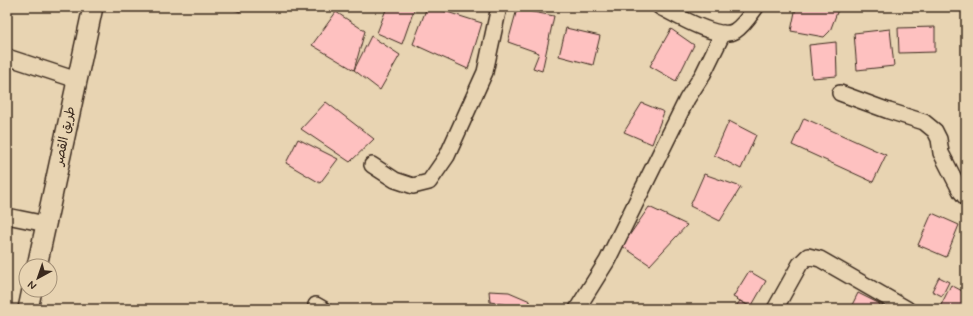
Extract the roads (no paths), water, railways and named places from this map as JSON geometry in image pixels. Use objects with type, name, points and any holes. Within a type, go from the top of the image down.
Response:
[{"type":"street","name":"طريق القصر","points":[[39,258],[94,7]]},
{"type":"street","points":[[372,165],[395,180],[413,186],[428,182],[447,156],[485,72],[499,7]]},
{"type":"street","points":[[660,7],[712,32],[723,33],[735,32],[756,7]]},
{"type":"street","points":[[577,309],[607,261],[687,99],[703,74],[723,33]]},
{"type":"street","points":[[7,57],[77,80]]},
{"type":"street","points":[[840,93],[924,122],[930,126],[935,131],[939,140],[941,153],[961,192],[966,198]]},
{"type":"street","points":[[7,216],[46,224]]},
{"type":"street","points":[[775,309],[800,264],[808,256],[820,259],[907,309]]},
{"type":"street","points":[[28,309],[30,298]]}]
